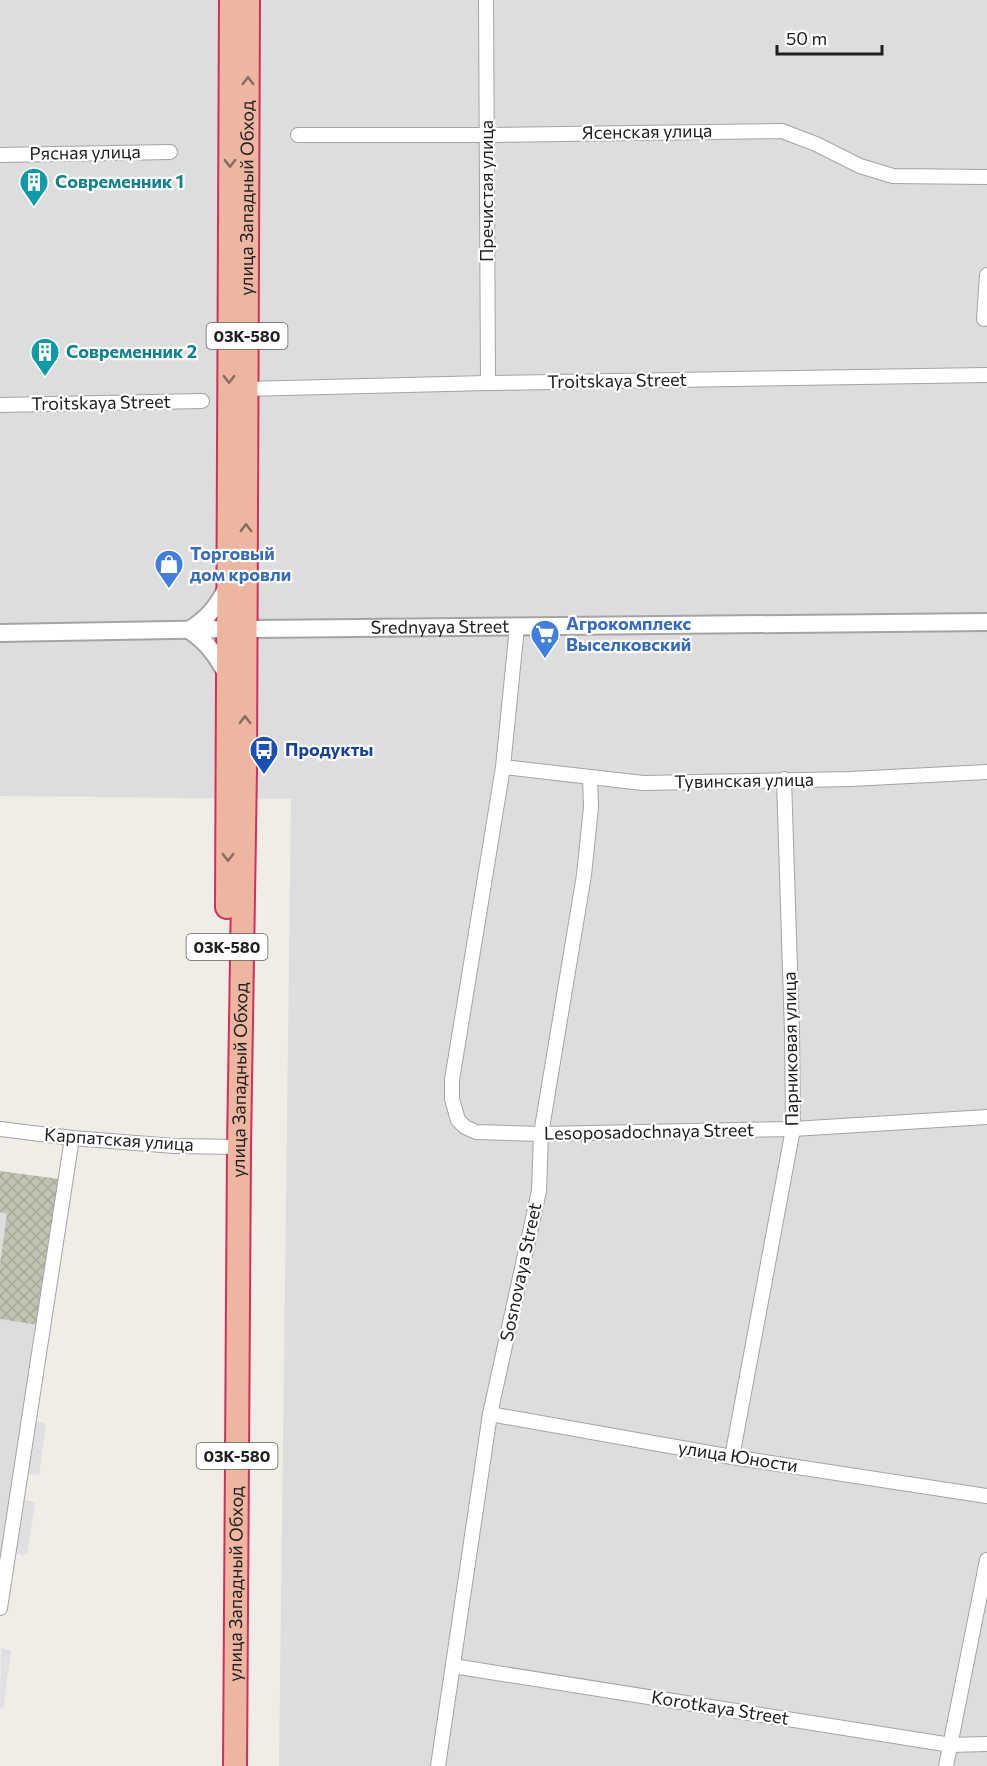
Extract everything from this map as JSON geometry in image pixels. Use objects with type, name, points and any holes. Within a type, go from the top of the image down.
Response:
[{"type":"highway","name":"улица Западный Обход","points":[[231,0],[229,582],[238,629],[229,680],[235,1766]]},
{"type":"highway","name":"улица Западный Обход","points":[[223,1766],[226,1351],[245,770],[238,629],[246,389],[248,0]]},
{"type":"street","name":"Пречистая улица","points":[[486,0],[488,383]]},
{"type":"street","name":"Ясенская улица","points":[[298,135],[782,131],[860,166],[893,176],[987,177]]},
{"type":"street","name":"Рясная улица","points":[[0,155],[170,152]]},
{"type":"street","points":[[984,320],[987,275]]},
{"type":"street","name":"Troitskaya Street","points":[[246,389],[987,375]]},
{"type":"street","name":"Troitskaya Street","points":[[0,405],[202,401]]},
{"type":"street","points":[[229,582],[214,610],[189,630],[213,651],[229,680]]},
{"type":"street","name":"Srednyaya Street","points":[[0,633],[987,622]]},
{"type":"street","points":[[502,767],[517,627]]},
{"type":"street","name":"Тувинская улица","points":[[502,767],[643,783],[851,779],[987,772]]},
{"type":"street","name":"Lesoposadochnaya Street","points":[[502,767],[452,1080],[452,1099],[458,1120],[465,1127],[476,1132],[541,1134],[793,1128],[987,1117]]},
{"type":"street","name":"Sosnovaya Street","points":[[438,1766],[490,1414],[538,1191],[541,1134],[584,875],[591,807],[590,777]]},
{"type":"street","name":"Парниковая улица","points":[[732,1456],[793,1128],[784,780]]},
{"type":"street","name":"Карпатская улица","points":[[0,1129],[174,1146],[232,1146]]},
{"type":"street","points":[[0,1608],[72,1137]]},
{"type":"street","name":"улица Юности","points":[[490,1414],[732,1456],[987,1496]]},
{"type":"street","points":[[946,1766],[987,1560]]},
{"type":"street","name":"Korotkaya Street","points":[[453,1666],[951,1745],[987,1744]]},
{"type":"shaded area","points":[[0,0],[987,0],[987,1766],[279,1766],[291,799],[0,796]]},
{"type":"shaded area","points":[[0,1171],[59,1179],[38,1325],[0,1319],[0,1264],[7,1214],[0,1212]]},
{"type":"shaded area","points":[[0,1212],[8,1213],[0,1264]]},
{"type":"shaded area","points":[[0,1319],[38,1325],[3,1560],[0,1560]]},
{"type":"shaded area","points":[[36,1422],[46,1423],[39,1475],[28,1474]]},
{"type":"shaded area","points":[[24,1500],[35,1502],[27,1555],[16,1554]]},
{"type":"shaded area","points":[[1,1648],[11,1650],[3,1709],[0,1708]]},
{"type":"place","name":"Современник 1","points":[[34,208]]},
{"type":"place","name":"Современник 2","points":[[45,378]]},
{"type":"place","name":"Торговый дом кровли","points":[[169,590]]},
{"type":"place","name":"Агрокомплекс Выселковский","points":[[545,660]]},
{"type":"place","name":"Продукты","points":[[264,776]]}]
